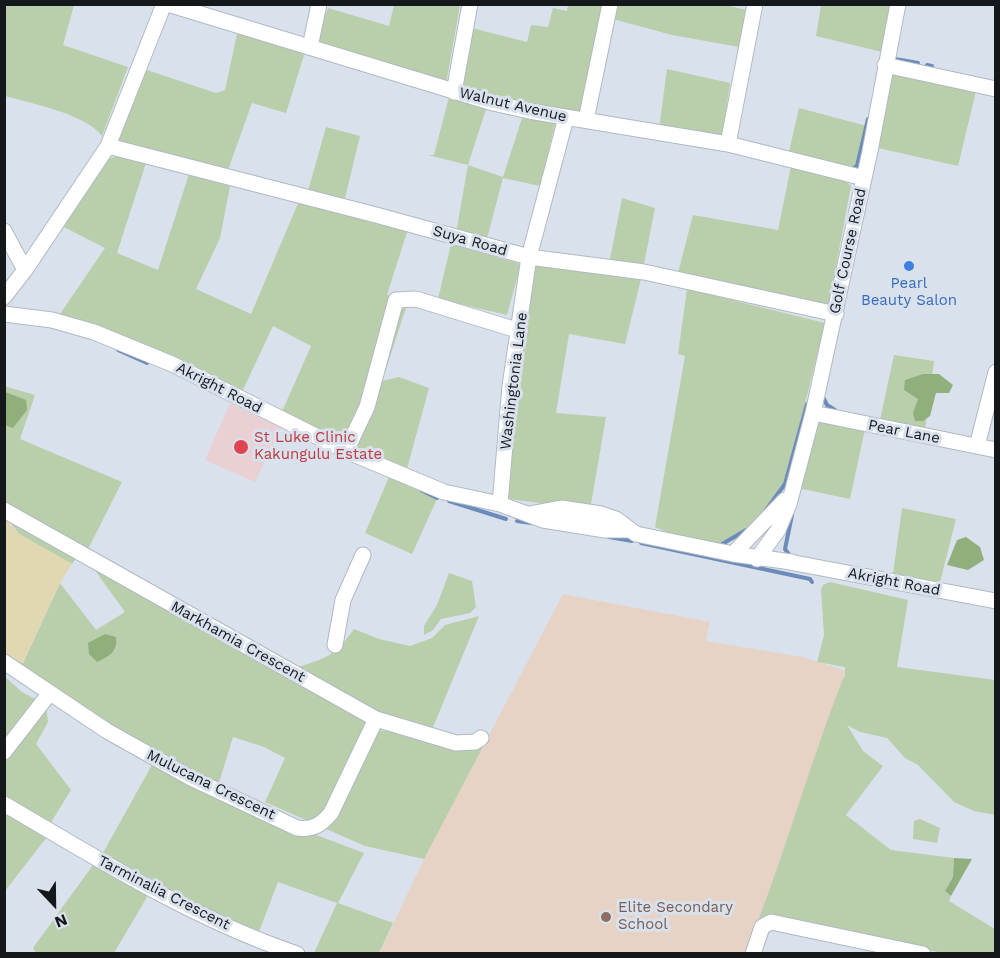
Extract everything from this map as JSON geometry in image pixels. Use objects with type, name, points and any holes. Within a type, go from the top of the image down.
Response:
[{"type":"street","name":"Walnut Avenue","points":[[166,4],[454,92],[529,111],[728,144],[864,178]]},
{"type":"street","points":[[4,297],[25,270],[108,146],[166,4]]},
{"type":"street","points":[[310,47],[319,4]]},
{"type":"street","points":[[454,92],[470,4]]},
{"type":"street","points":[[586,120],[610,4]]},
{"type":"street","points":[[728,144],[755,4]]},
{"type":"street","name":"Golf Course Road","points":[[757,559],[778,530],[789,504],[789,496],[813,413],[864,178],[897,4]]},
{"type":"street","points":[[885,65],[996,89]]},
{"type":"street","name":"Washingtonia Lane","points":[[500,504],[510,386],[529,257],[566,118]]},
{"type":"street","name":"Suya Road","points":[[108,146],[375,214],[529,257],[644,272],[836,314]]},
{"type":"street","points":[[4,231],[25,270]]},
{"type":"street","points":[[346,451],[367,407],[389,315],[396,300],[406,298],[520,330]]},
{"type":"street","name":"Akright Road","points":[[4,314],[51,320],[94,332],[172,364],[346,451],[444,492],[500,504],[543,520],[589,528],[629,530],[757,559],[792,562],[996,601]]},
{"type":"street","points":[[977,446],[996,372]]},
{"type":"street","name":"Pear Lane","points":[[813,413],[996,450]]},
{"type":"street","name":"Golf Course Road","points":[[733,554],[789,496]]},
{"type":"street","name":"Markhamia Crescent","points":[[4,510],[376,719],[456,743],[475,742],[481,738]]},
{"type":"street","points":[[778,530],[776,554],[779,560],[792,562]]},
{"type":"street","points":[[335,645],[343,600],[363,555]]},
{"type":"street","name":"Mulucana Crescent","points":[[4,662],[107,731],[191,778],[297,828],[306,829],[322,824],[331,813],[376,719]]},
{"type":"street","points":[[4,752],[49,694]]},
{"type":"street","name":"Tarminalia Crescent","points":[[4,804],[118,873],[255,947],[297,954]]},
{"type":"street","points":[[753,954],[762,927],[771,922],[923,954]]},
{"type":"shaded area","name":"St Luke Clinic Kakungulu Estate","points":[[230,403],[281,428],[255,482],[205,460]]},
{"type":"shaded area","points":[[563,594],[710,622],[706,641],[803,657],[846,671],[747,953],[379,954],[424,859]]},
{"type":"green space","points":[[720,4],[747,10],[739,47],[672,35],[613,19],[615,5]]},
{"type":"green space","points":[[4,5],[74,5],[63,45],[128,67],[102,136],[84,121],[5,96]]},
{"type":"green space","points":[[394,5],[460,5],[446,84],[315,43],[328,8],[389,26]]},
{"type":"green space","points":[[568,5],[606,5],[580,114],[456,89],[468,27],[527,42],[531,25],[548,27],[553,8],[567,11]]},
{"type":"green space","points":[[821,5],[892,5],[882,52],[816,36]]},
{"type":"green space","points":[[238,29],[305,52],[286,113],[252,103],[228,170],[120,143],[114,138],[144,69],[216,93],[225,90]]},
{"type":"green space","points":[[667,69],[730,83],[722,139],[659,129]]},
{"type":"green space","points":[[892,72],[977,87],[958,166],[878,148],[888,74]]},
{"type":"green space","points":[[449,97],[487,106],[468,165],[428,155],[434,155]]},
{"type":"green space","points":[[799,108],[867,126],[859,171],[788,156]]},
{"type":"green space","points":[[523,115],[556,120],[540,186],[503,178],[486,242],[456,233],[468,165],[503,177]]},
{"type":"green space","points":[[326,127],[360,136],[344,202],[308,191]]},
{"type":"green space","points":[[122,155],[146,163],[117,253],[158,270],[189,174],[230,186],[220,238],[196,289],[251,314],[299,201],[407,232],[387,295],[408,302],[382,381],[399,377],[429,388],[407,469],[281,414],[311,346],[273,326],[241,394],[58,317],[105,248],[60,225],[103,160]]},
{"type":"green space","points":[[791,166],[842,178],[851,186],[829,304],[823,307],[677,277],[693,215],[778,230]]},
{"type":"green space","points":[[622,198],[655,208],[643,269],[609,264]]},
{"type":"green space","points":[[451,244],[521,264],[507,315],[438,299]]},
{"type":"green space","points":[[533,260],[641,279],[625,344],[569,334],[556,413],[606,417],[590,510],[510,499],[506,492]]},
{"type":"green space","points":[[687,289],[825,323],[785,484],[756,523],[722,546],[674,535],[655,527],[685,356],[678,354]]},
{"type":"green space","points":[[894,355],[934,361],[925,429],[880,420]]},
{"type":"green space","points":[[923,374],[939,374],[953,385],[949,393],[936,393],[930,416],[923,421],[915,421],[913,413],[918,399],[904,390],[905,380]]},
{"type":"green space","points":[[4,386],[35,395],[20,439],[122,482],[86,553],[5,511]]},
{"type":"green space","points":[[5,392],[26,400],[27,410],[13,428],[5,425]]},
{"type":"green space","points":[[818,421],[865,429],[850,499],[798,488]]},
{"type":"green space","points":[[389,477],[437,499],[412,554],[365,533]]},
{"type":"green space","points":[[902,508],[956,519],[938,590],[892,581]]},
{"type":"green space","points":[[10,522],[77,557],[72,564],[19,534]]},
{"type":"green space","points":[[966,537],[980,547],[984,560],[968,570],[947,565],[957,540]]},
{"type":"green space","points":[[89,562],[230,646],[357,714],[377,730],[485,743],[424,859],[365,846],[265,802],[285,758],[264,747],[233,737],[218,786],[21,682],[5,665],[5,654],[23,663],[60,583],[96,630],[125,612]]},
{"type":"green space","points":[[449,573],[472,581],[476,607],[470,613],[441,619],[433,630],[424,635],[424,626],[437,605]]},
{"type":"green space","points":[[830,582],[908,600],[897,667],[995,680],[995,815],[974,811],[954,802],[918,765],[905,758],[887,738],[860,732],[847,725],[863,751],[883,766],[846,815],[891,850],[954,858],[953,877],[945,891],[951,896],[949,901],[995,929],[995,953],[942,953],[790,920],[759,918],[844,676],[845,678],[845,667],[817,662],[824,635],[821,590],[823,585]]},
{"type":"green space","points":[[479,616],[431,732],[404,728],[295,668],[329,655],[354,629],[379,639],[410,646],[432,638],[445,625]]},
{"type":"green space","points":[[105,634],[116,637],[116,646],[109,655],[97,662],[89,654],[88,643]]},
{"type":"green space","points":[[4,676],[22,692],[46,705],[48,722],[36,744],[71,790],[47,829],[5,804]]},
{"type":"green space","points":[[153,763],[298,828],[364,853],[338,903],[393,923],[379,953],[314,953],[337,903],[278,882],[257,937],[99,860]]},
{"type":"green space","points":[[4,811],[47,837],[5,891],[4,891]]},
{"type":"green space","points":[[920,819],[940,828],[937,843],[913,839],[914,821]]},
{"type":"green space","points":[[93,858],[150,892],[114,953],[36,953],[33,948],[93,865]]},
{"type":"green space","points":[[954,858],[972,859],[951,896],[945,891],[953,877]]},
{"type":"sand","points":[[5,519],[19,534],[72,564],[60,583],[23,663],[5,654]]},
{"type":"waterway","points":[[893,55],[895,59],[918,63]]},
{"type":"waterway","points":[[927,65],[932,66]]},
{"type":"waterway","points":[[851,170],[857,166],[868,119]]},
{"type":"waterway","points":[[118,350],[147,363]]},
{"type":"waterway","points":[[824,399],[827,405],[835,410]]},
{"type":"waterway","points":[[766,510],[785,484],[807,404]]},
{"type":"waterway","points":[[421,490],[437,498]]},
{"type":"waterway","points":[[449,501],[506,519]]},
{"type":"waterway","points":[[790,556],[785,549],[792,515]]},
{"type":"waterway","points":[[517,521],[531,523]]},
{"type":"waterway","points":[[719,546],[746,530]]},
{"type":"waterway","points":[[609,537],[632,541]]},
{"type":"waterway","points":[[641,543],[810,579],[812,582]]},
{"type":"place","name":"Pearl Beauty Salon","points":[[909,266]]},
{"type":"place","name":"St Luke Clinic Kakungulu Estate","points":[[241,447]]},
{"type":"place","name":"Elite Secondary School","points":[[606,917]]}]
